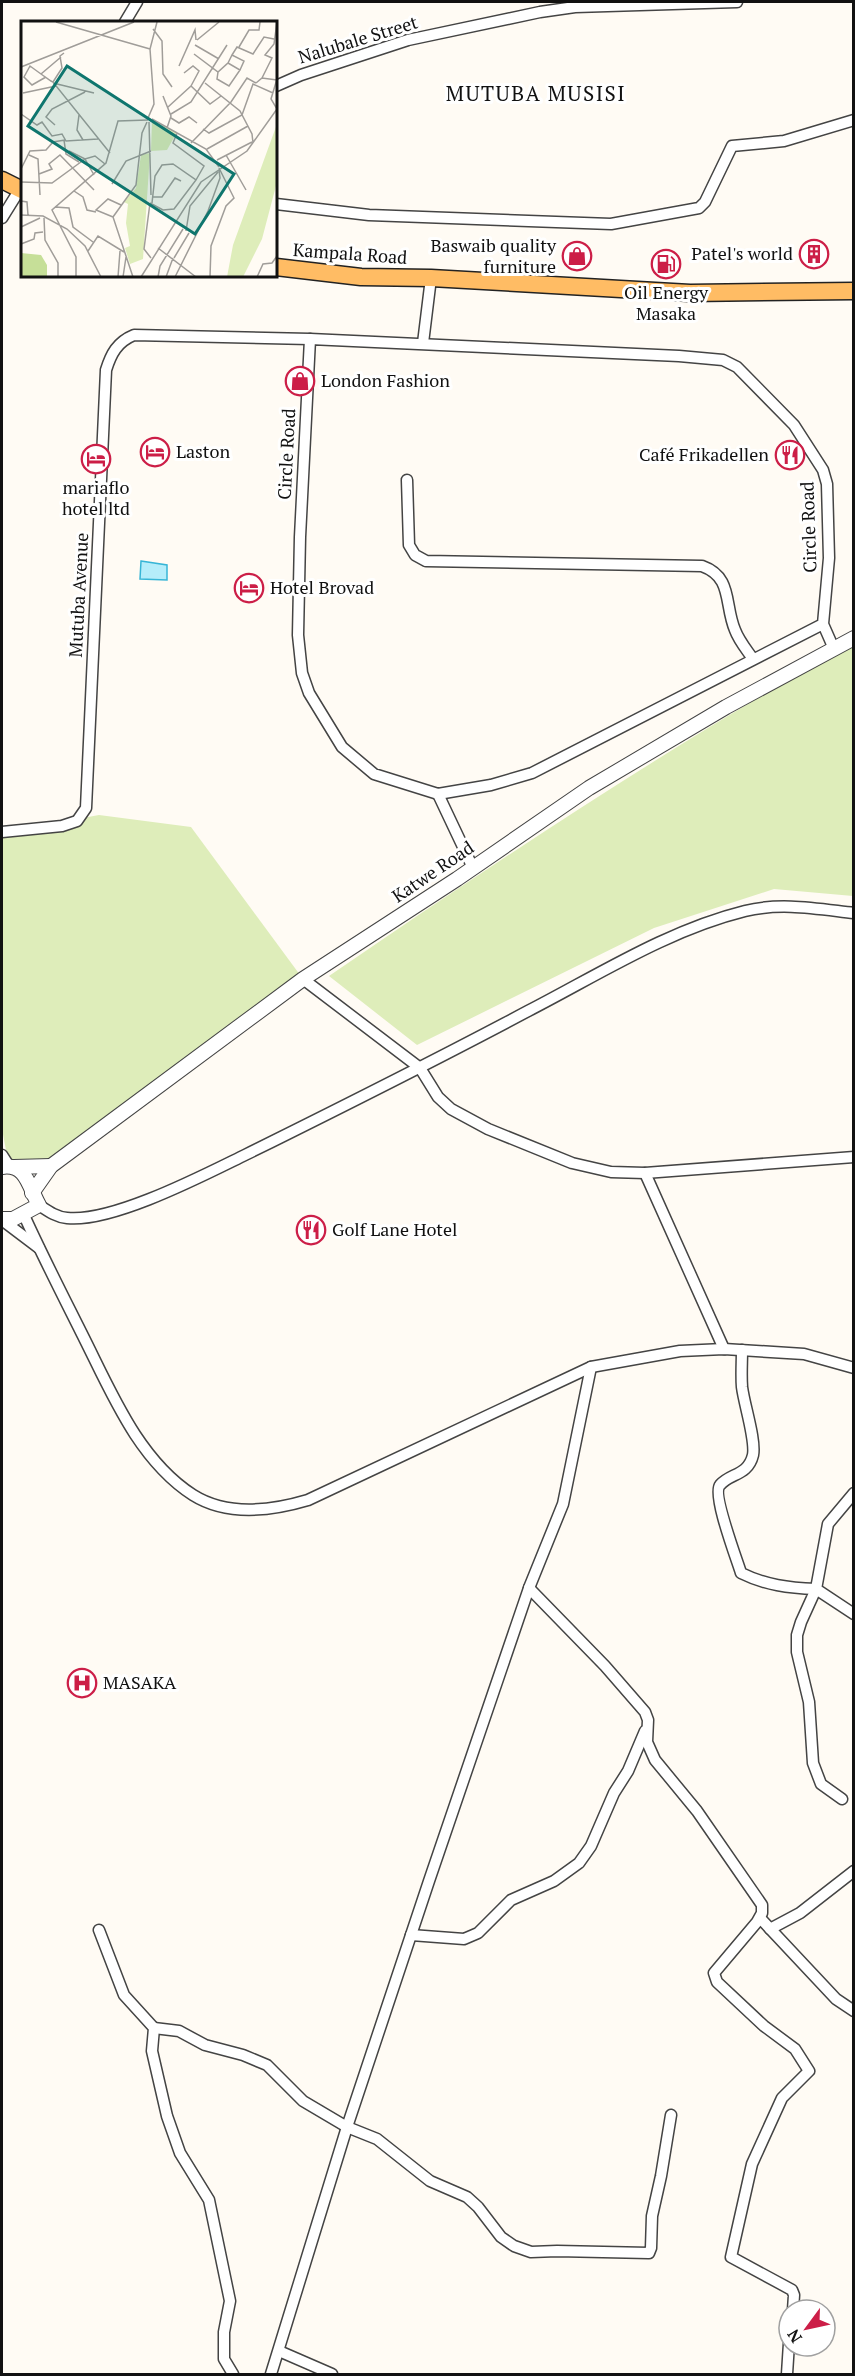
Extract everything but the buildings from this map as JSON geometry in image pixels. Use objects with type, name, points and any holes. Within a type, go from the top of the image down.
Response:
[{"type":"main road","points":[[2,180],[21,190]]},
{"type":"main road","name":"Kampala Road","points":[[278,267],[361,277],[431,278],[690,293],[854,291]]},
{"type":"street","points":[[126,21],[137,2]]},
{"type":"street","name":"Nalubale Street","points":[[278,85],[301,75],[408,40],[540,12],[575,7],[737,2]]},
{"type":"street","points":[[278,204],[369,215],[611,224],[699,208],[705,202],[732,146],[784,141],[854,120]]},
{"type":"street","points":[[2,218],[21,190]]},
{"type":"street","points":[[423,343],[431,278]]},
{"type":"street","name":"Mutuba Avenue","points":[[2,832],[63,826],[77,820],[86,808],[106,370],[110,357],[124,339],[134,335],[310,339]]},
{"type":"street","name":"Circle Road","points":[[823,624],[532,773],[491,785],[438,794],[374,774],[342,747],[309,693],[302,673],[298,634],[299,548],[310,339],[679,356],[723,360],[737,367],[794,425],[823,470],[827,484],[829,558],[823,624],[834,649]]},
{"type":"street","points":[[408,480],[408,545],[415,555],[426,561],[702,566],[713,570],[720,576],[736,632],[753,659]]},
{"type":"street","name":"Katwe Road","points":[[36,1199],[51,1166],[303,979],[589,789],[726,707],[854,638]]},
{"type":"street","points":[[438,794],[473,868]]},
{"type":"street","points":[[6,1164],[23,1173],[30,1182],[36,1199],[54,1215],[69,1218],[108,1212],[141,1202],[191,1182],[420,1068],[661,941],[746,911],[783,906],[854,913]]},
{"type":"street","points":[[303,979],[420,1068],[438,1098],[451,1109],[488,1129],[572,1163],[611,1172],[645,1173],[854,1157]]},
{"type":"street","points":[[6,1164],[51,1166]]},
{"type":"street","points":[[645,1173],[724,1349]]},
{"type":"street","points":[[2,1220],[13,1219],[23,1213],[36,1199]]},
{"type":"street","points":[[23,1213],[135,1434],[164,1472],[194,1496],[223,1508],[272,1509],[308,1500],[591,1367],[680,1352],[724,1349],[804,1354],[854,1368]]},
{"type":"street","points":[[2,1220],[39,1248]]},
{"type":"street","points":[[742,1350],[742,1388],[753,1455],[742,1473],[721,1484],[718,1489],[726,1526],[741,1573],[758,1582],[787,1588],[816,1589],[854,1614]]},
{"type":"street","points":[[271,2374],[347,2127],[411,1935],[529,1588],[563,1504],[591,1367]]},
{"type":"street","points":[[842,1800],[820,1784],[813,1763],[809,1702],[797,1652],[797,1635],[816,1589],[828,1524],[854,1493]]},
{"type":"street","points":[[529,1588],[605,1666],[645,1712],[648,1725],[647,1742],[655,1760],[697,1811],[762,1905],[760,1917],[714,1973],[717,1982],[764,2026],[795,2049],[809,2071],[782,2098],[752,2164],[731,2257],[788,2286],[794,2298]]},
{"type":"street","points":[[809,1606],[827,1598]]},
{"type":"street","points":[[411,1935],[464,1939],[478,1933],[510,1900],[554,1881],[579,1863],[591,1846],[648,1725]]},
{"type":"street","points":[[770,1929],[800,1913],[854,1871]]},
{"type":"street","points":[[760,1917],[836,1999],[854,2012]]},
{"type":"street","points":[[99,1930],[124,1995],[154,2028],[179,2031],[205,2045],[243,2055],[267,2065],[303,2101],[347,2127],[377,2139],[430,2181],[467,2197],[478,2207],[501,2237],[514,2246],[531,2252],[649,2253],[652,2216],[671,2115]]},
{"type":"street","points":[[154,2028],[152,2051],[167,2116],[180,2153],[209,2200],[230,2301],[224,2332],[224,2359],[232,2374]]},
{"type":"street","points":[[279,2351],[332,2374]]},
{"type":"street","points":[[787,2374],[788,2358]]},
{"type":"green space","points":[[853,643],[853,896],[774,889],[654,928],[417,1045],[329,976],[653,762]]},
{"type":"green space","points":[[99,815],[191,827],[303,979],[65,1155],[9,1166],[2,1129],[2,833]]},
{"type":"water","points":[[141,561],[167,565],[167,580],[140,579]]},
{"type":"place","name":"Patel's world","points":[[814,254]]},
{"type":"place","name":"Baswaib quality furniture","points":[[577,256]]},
{"type":"place","name":"Oil Energy Masaka","points":[[666,264]]},
{"type":"place","name":"London Fashion","points":[[300,381]]},
{"type":"place","name":"Laston","points":[[155,452]]},
{"type":"place","name":"Café Frikadellen","points":[[790,455]]},
{"type":"place","name":"mariaflo hotel ltd","points":[[96,459]]},
{"type":"place","name":"Hotel Brovad","points":[[249,588]]},
{"type":"place","name":"Golf Lane Hotel","points":[[311,1230]]},
{"type":"place","name":"MASAKA","points":[[82,1683]]},
{"type":"district","name":"MUTUBA MUSISI","points":[[536,94]]}]
